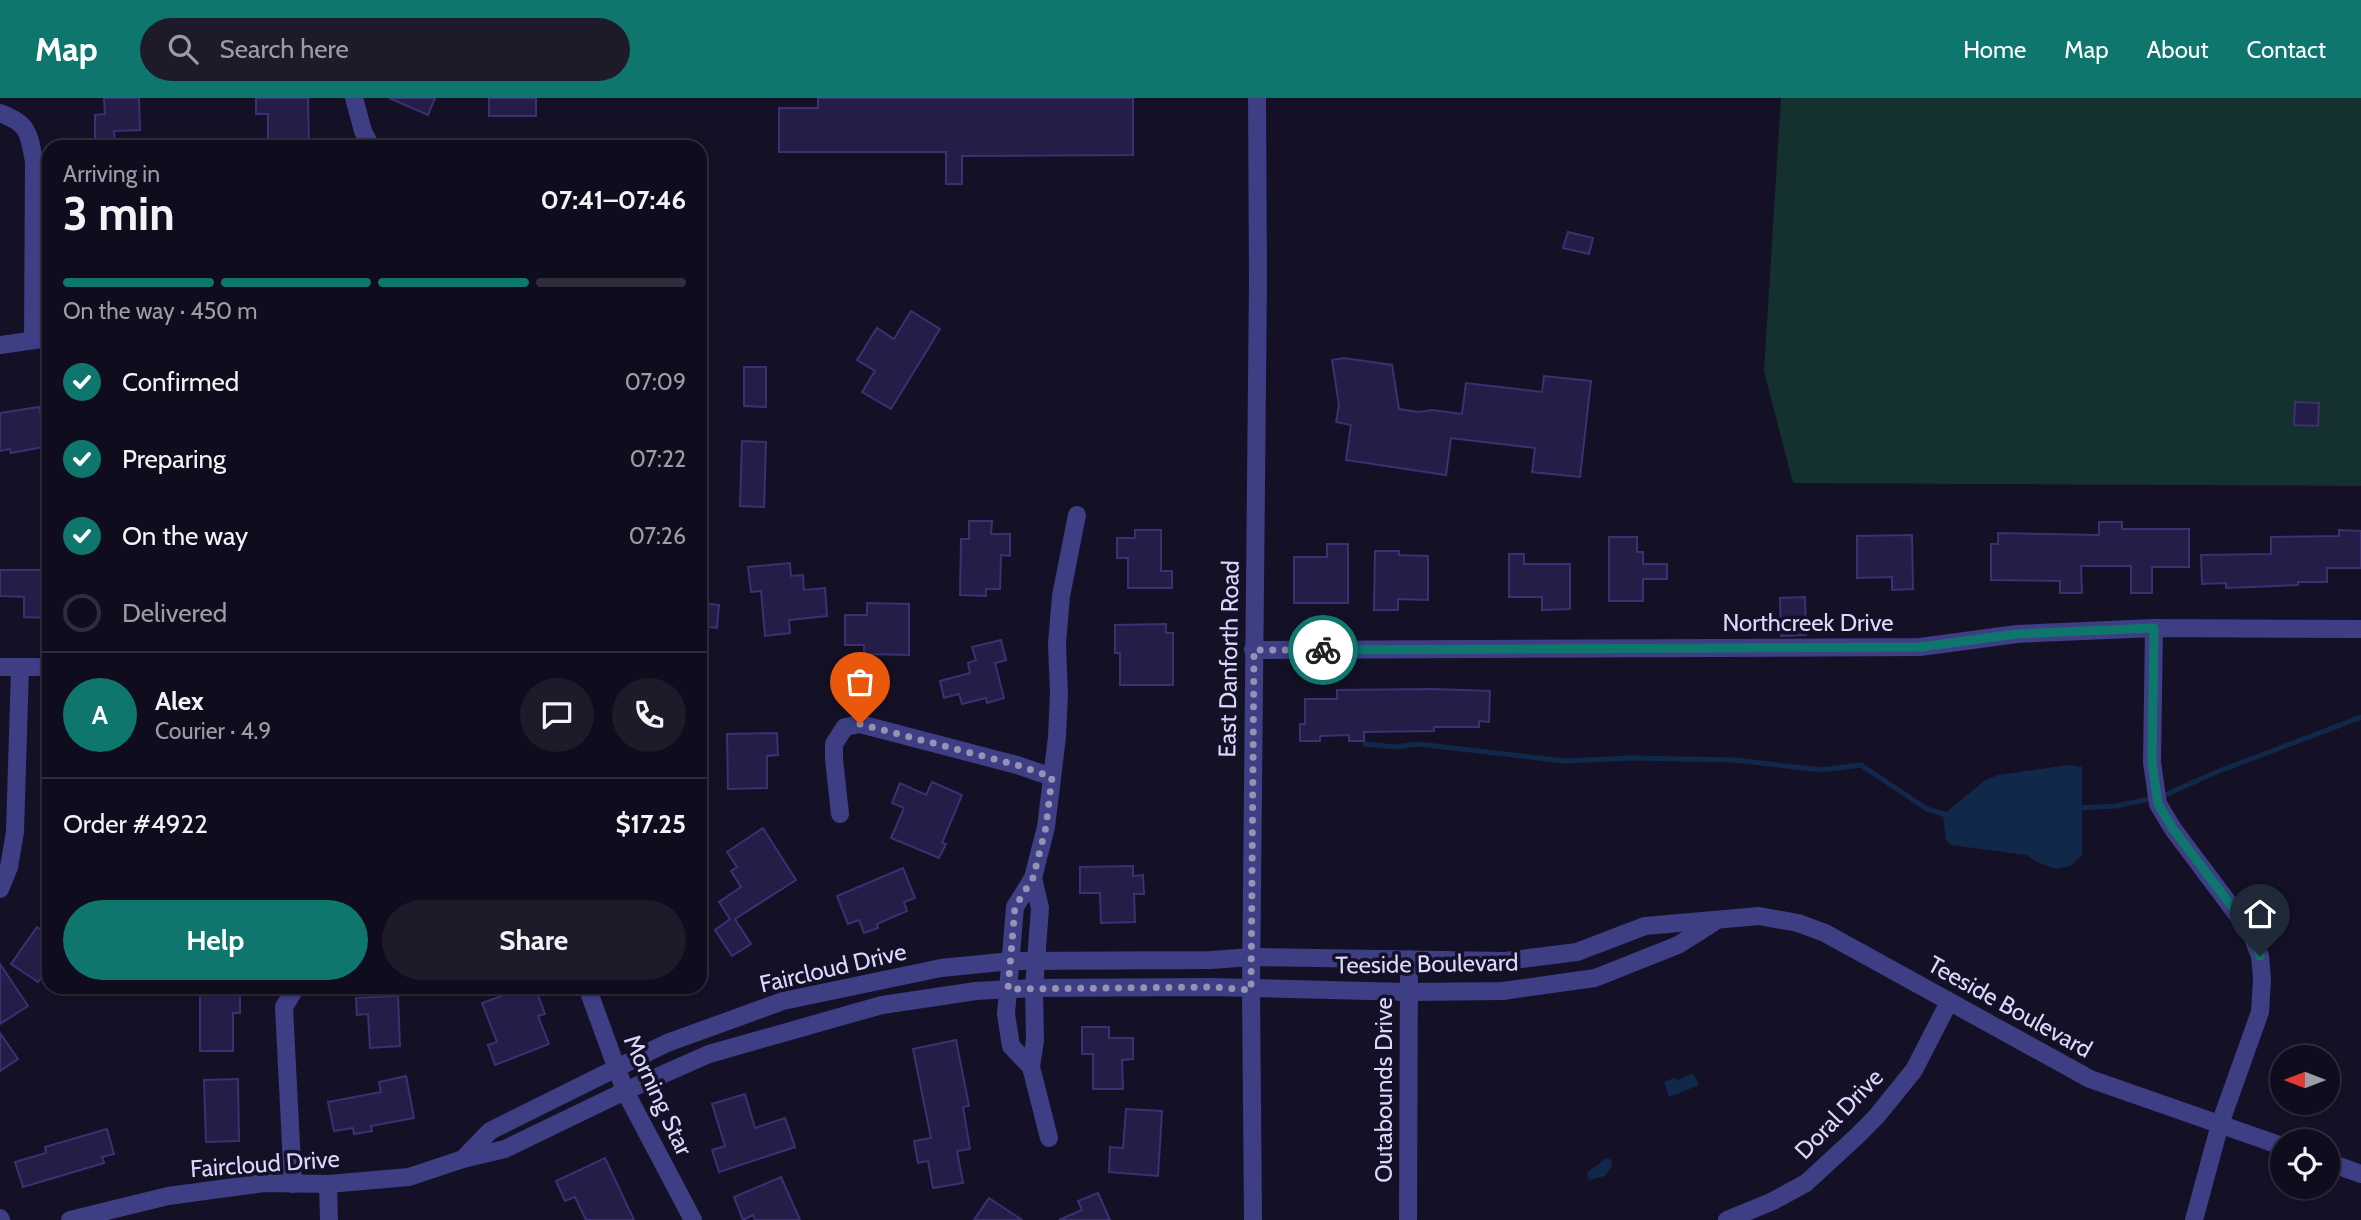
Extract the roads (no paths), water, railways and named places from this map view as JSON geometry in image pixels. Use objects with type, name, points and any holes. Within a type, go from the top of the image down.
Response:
[{"type":"street","points":[[354,98],[368,140]]},
{"type":"street","name":"East Danforth Road","points":[[1253,1220],[1251,957],[1257,98]]},
{"type":"street","points":[[0,113],[19,121],[30,137],[34,162],[41,338],[0,345]]},
{"type":"street","points":[[1031,1068],[1011,1046],[1006,1014],[1008,989],[1015,907],[1033,878],[1046,827],[1059,694],[1057,644],[1061,596],[1077,515]]},
{"type":"street","points":[[2154,628],[2152,762],[2158,804],[2173,829],[2252,933],[2260,956],[2262,979],[2260,1012],[2220,1124],[2194,1220]]},
{"type":"street","name":"Northcreek Drive","points":[[1254,650],[1920,647],[2017,634],[2154,628],[2361,629]]},
{"type":"street","points":[[0,667],[42,667]]},
{"type":"street","points":[[0,889],[9,867],[15,832],[20,668]]},
{"type":"street","points":[[839,814],[834,744],[845,727],[860,724],[1017,765],[1052,777]]},
{"type":"street","points":[[1033,878],[1040,908],[1034,988],[1035,1040],[1031,1068],[1049,1138]]},
{"type":"street","name":"Teeside Boulevard","points":[[1251,957],[1505,961],[1577,952],[1645,926],[1759,916],[1798,923],[1825,933],[2090,1079],[2270,1142]]},
{"type":"street","name":"Teeside Boulevard","points":[[1251,990],[1503,991],[1595,978],[1678,945],[1717,921]]},
{"type":"street","name":"Faircloud Drive","points":[[463,1159],[490,1131],[667,1044],[783,1001],[941,968],[1011,961],[1211,960],[1251,957]]},
{"type":"street","name":"Outabounds Drive","points":[[1408,1220],[1409,959]]},
{"type":"street","name":"Faircloud Drive","points":[[70,1220],[168,1196],[264,1183],[328,1184],[409,1177],[463,1159],[505,1149],[709,1054],[882,1005],[975,991],[1008,989],[1211,987],[1251,990]]},
{"type":"street","points":[[292,994],[284,1007],[293,1184]]},
{"type":"street","name":"Morning Star","points":[[590,994],[625,1091],[693,1220]]},
{"type":"street","name":"Doral Drive","points":[[1727,1220],[1773,1201],[1806,1183],[1856,1137],[1914,1070],[1949,1002]]},
{"type":"street","points":[[2340,1166],[2361,1174]]},
{"type":"street","points":[[328,1184],[329,1220]]},
{"type":"water","points":[[2069,765],[2082,767],[2082,855],[2070,866],[2057,869],[2026,855],[1951,845],[1946,840],[1943,815],[1984,781],[1998,775]]},
{"type":"water","points":[[1693,1073],[1699,1085],[1669,1097],[1664,1082],[1674,1078],[1678,1080]]},
{"type":"water","points":[[1607,1158],[1611,1160],[1612,1166],[1605,1176],[1589,1180],[1587,1172]]},
{"type":"waterway","points":[[2076,808],[2116,806],[2163,796],[2214,773],[2361,717]]},
{"type":"waterway","points":[[1365,744],[1395,747],[1418,744],[1564,761],[1632,758],[1735,760],[1821,770],[1861,765],[1927,809],[1947,815]]}]
